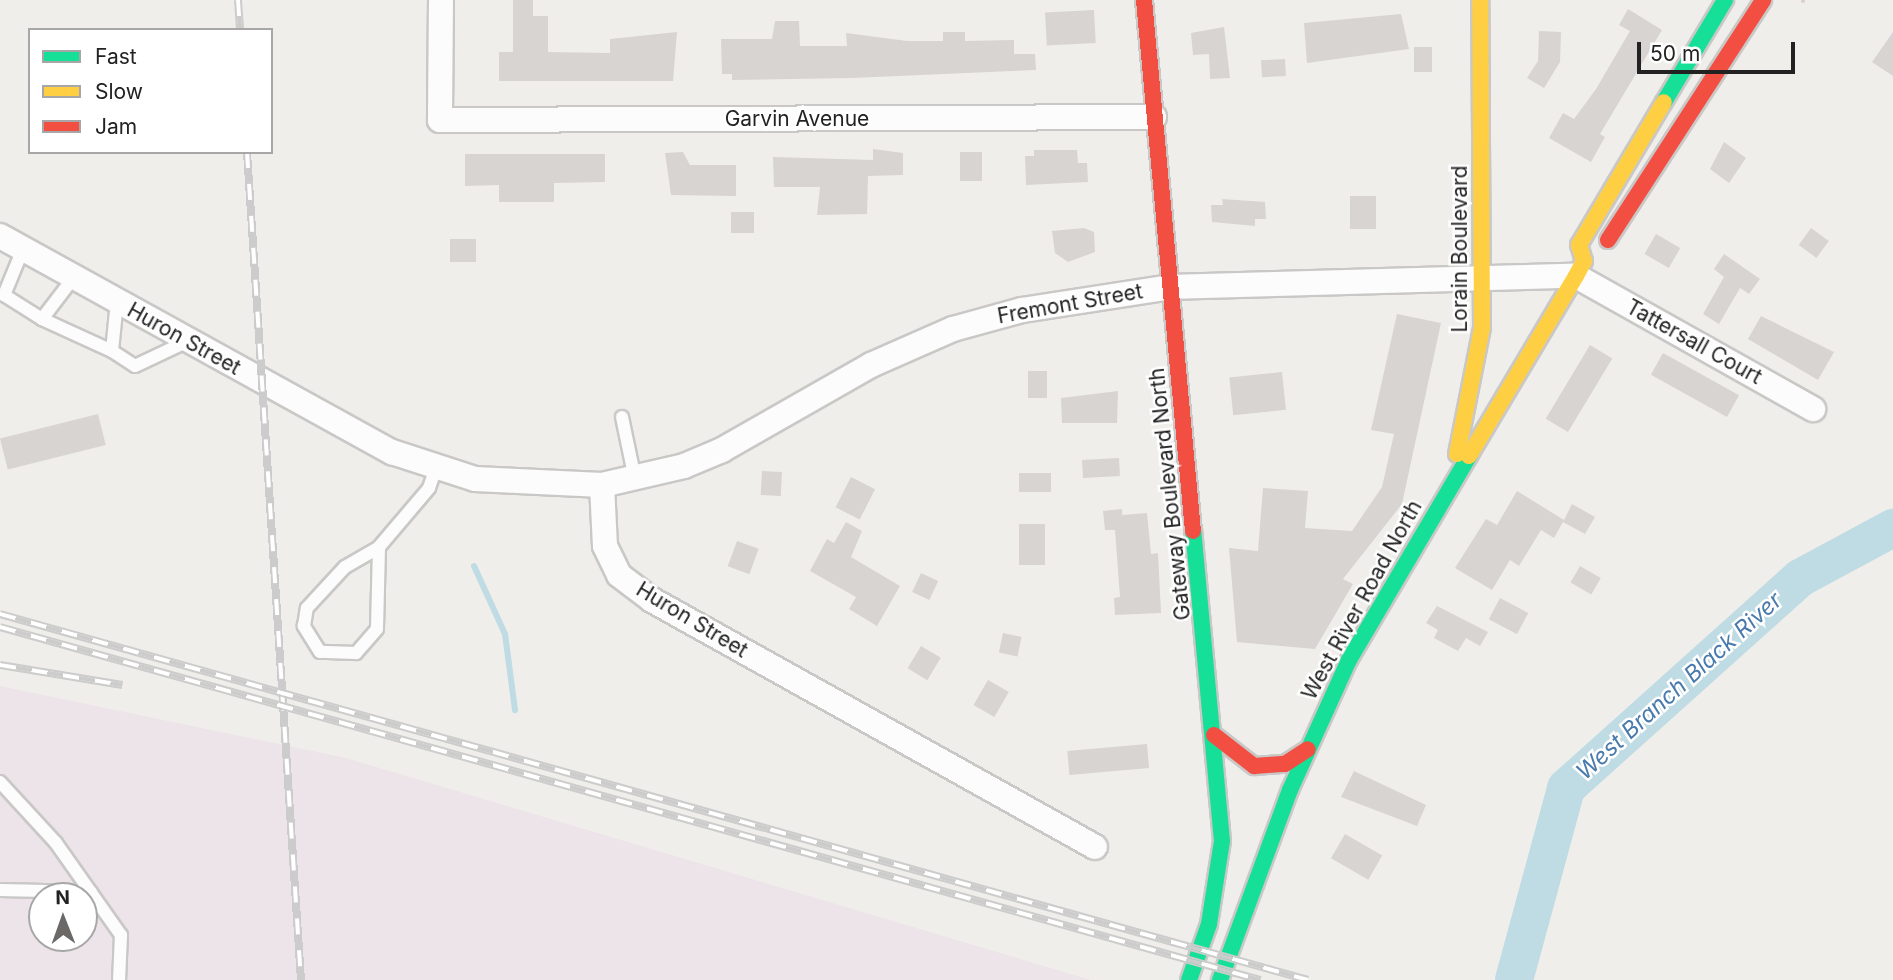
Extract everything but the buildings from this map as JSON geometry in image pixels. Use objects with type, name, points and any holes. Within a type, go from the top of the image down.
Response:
[{"type":"main road","name":"Gateway Boulevard North","points":[[1144,0],[1222,841],[1217,882],[1189,980]]},
{"type":"main road","name":"Lorain Boulevard","points":[[1446,494],[1476,373],[1483,279],[1480,0]]},
{"type":"main road","name":"West River Road North","points":[[1580,268],[1579,245],[1725,0]]},
{"type":"main road","name":"West River Road North","points":[[1220,980],[1308,749],[1349,660],[1580,268],[1596,258],[1763,0]]},
{"type":"main road","points":[[1214,734],[1254,766],[1285,764],[1308,749]]},
{"type":"street","name":"Garvin Avenue","points":[[441,0],[440,120],[1154,117]]},
{"type":"street","name":"Huron Street","points":[[0,236],[392,452],[436,468],[540,487],[602,485],[605,546],[619,575],[652,600],[1095,847]]},
{"type":"street","name":"Fremont Street","points":[[602,485],[635,479],[722,450],[871,365],[953,329],[1022,310],[1171,287],[1483,279],[1580,268]]},
{"type":"street","name":"Tattersall Court","points":[[1580,268],[1813,409]]},
{"type":"lane","points":[[23,249],[4,295],[42,319],[111,351],[135,366],[188,341]]},
{"type":"lane","points":[[42,319],[74,277]]},
{"type":"lane","points":[[111,351],[117,302]]},
{"type":"lane","points":[[622,417],[635,479]]},
{"type":"lane","points":[[379,547],[377,629],[356,653],[320,652],[304,626],[307,608],[345,567],[379,547],[429,488],[436,468]]},
{"type":"lane","points":[[0,782],[83,882]]},
{"type":"lane","points":[[0,890],[28,891]]},
{"type":"lane","points":[[98,902],[121,935],[119,980]]},
{"type":"shaded area","points":[[0,686],[346,758],[1091,980],[0,980]]},
{"type":"waterway","name":"West Branch Black River","points":[[1514,980],[1566,788],[1800,578],[1893,528]]},
{"type":"waterway","points":[[474,566],[505,634],[515,710]]},
{"type":"railway","points":[[238,0],[240,28]]},
{"type":"railway","points":[[247,154],[301,980]]},
{"type":"railway","points":[[0,614],[1308,980]]},
{"type":"railway","points":[[0,627],[1260,980]]},
{"type":"railway","points":[[0,665],[122,685]]},
{"type":"traffic: fast","points":[[1664,102],[1725,0]]},
{"type":"traffic: fast","points":[[1220,980],[1290,790],[1349,660],[1469,456]]},
{"type":"traffic: fast","points":[[1189,980],[1209,924],[1222,841],[1193,531]]},
{"type":"traffic: slow","points":[[1457,454],[1482,328],[1480,0]]},
{"type":"traffic: slow","points":[[1469,456],[1576,276],[1584,261],[1579,245],[1664,102]]},
{"type":"traffic: jam","points":[[1144,0],[1193,531]]},
{"type":"traffic: jam","points":[[1608,240],[1763,0]]},
{"type":"traffic: jam","points":[[1214,735],[1254,766],[1285,764],[1308,749]]}]
